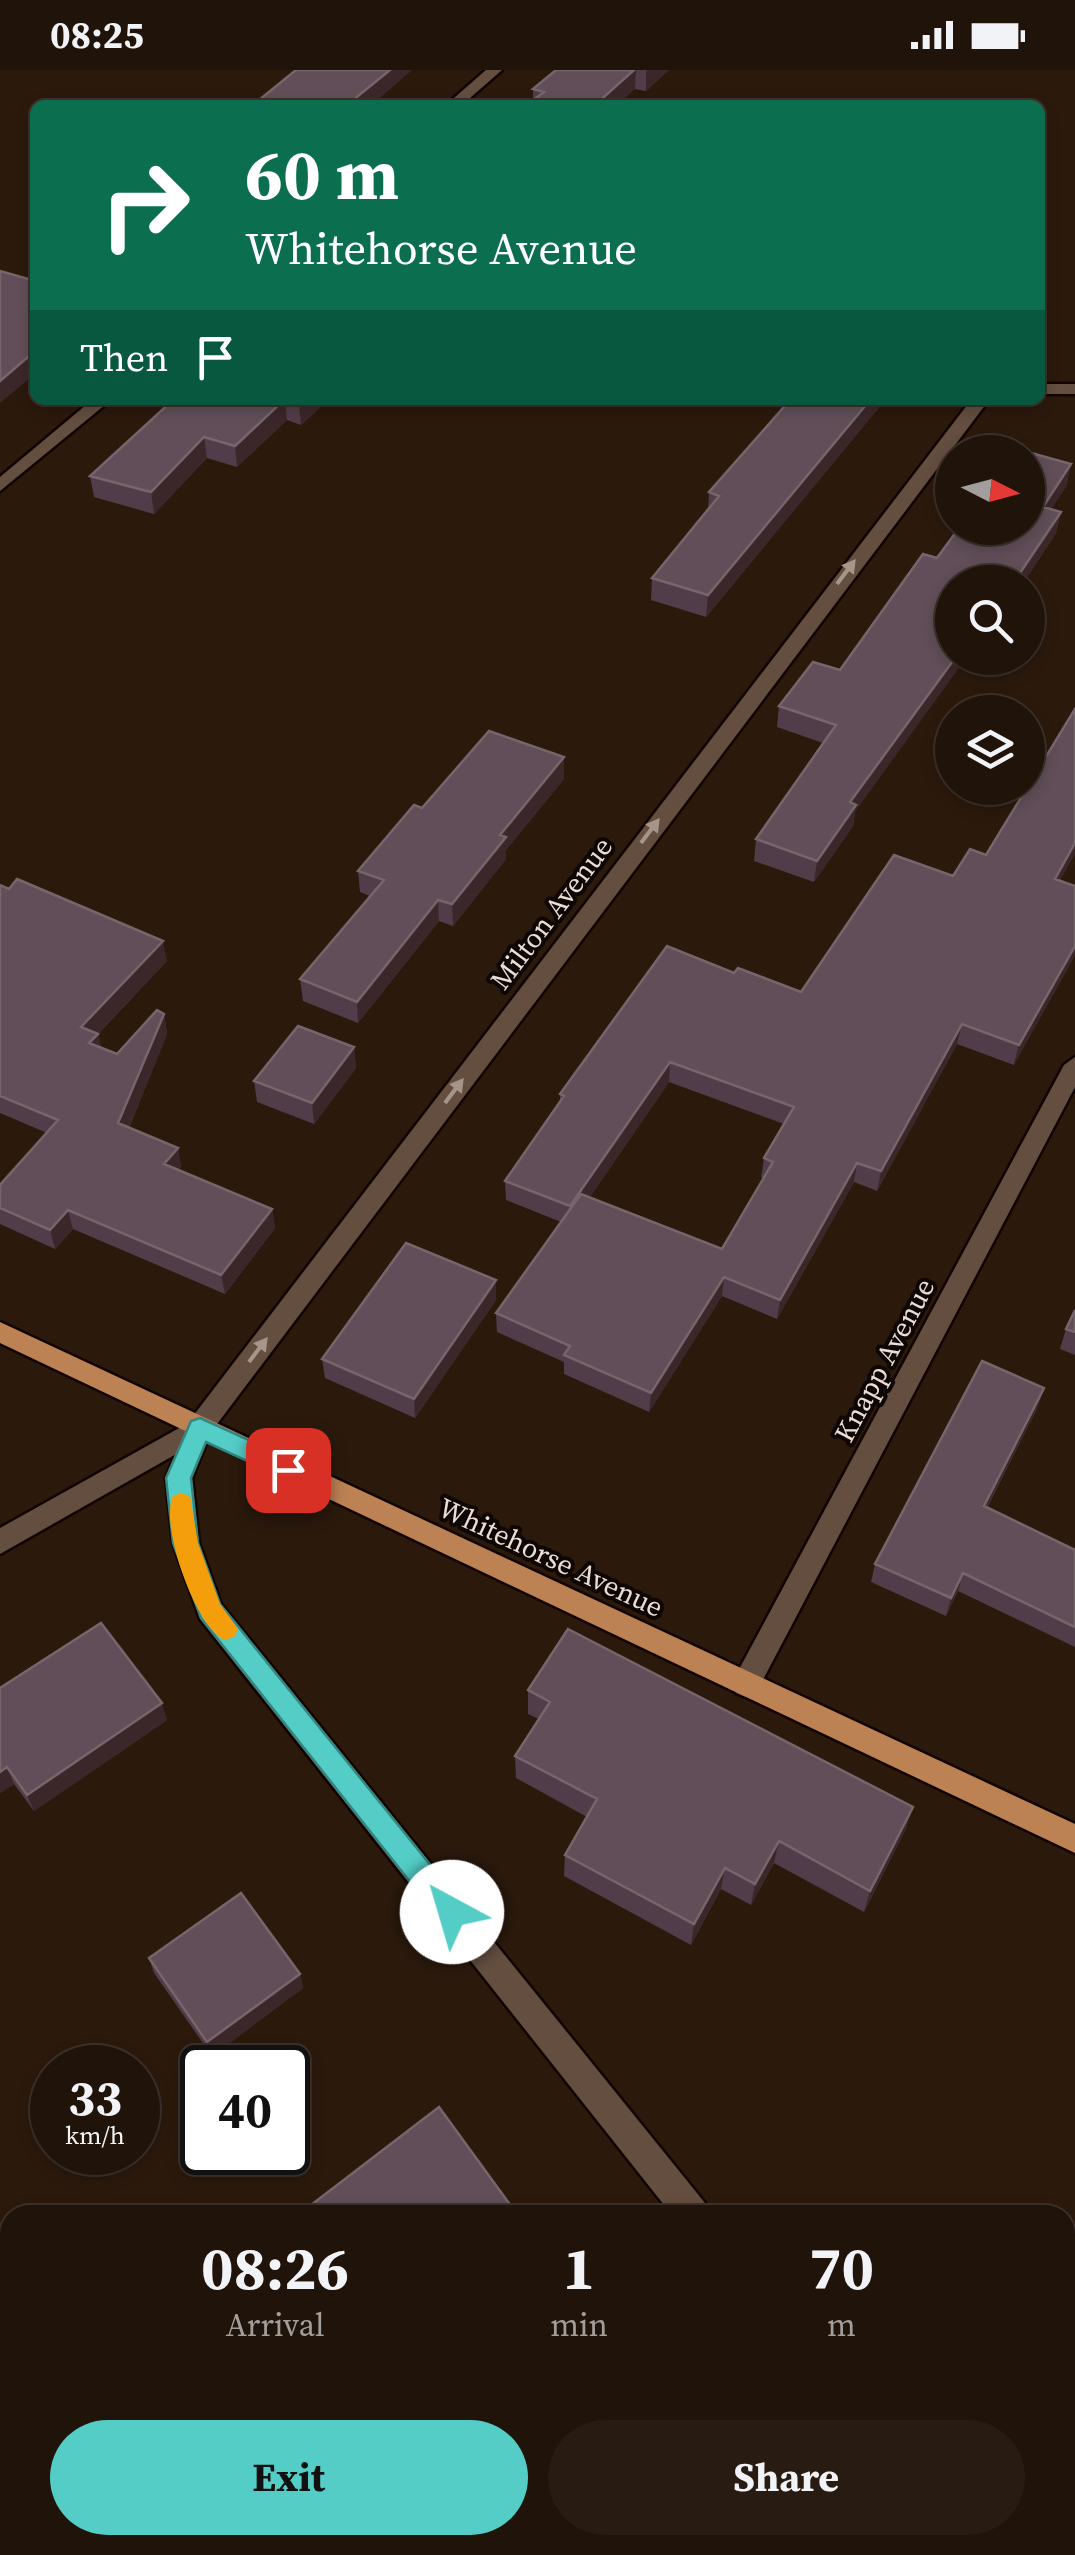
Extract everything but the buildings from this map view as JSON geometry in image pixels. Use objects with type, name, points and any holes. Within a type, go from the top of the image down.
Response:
[{"type":"main road","name":"Whitehorse Avenue","points":[[0,1332],[1075,1839]]},
{"type":"street","points":[[459,100],[495,70]]},
{"type":"street","points":[[1045,389],[1075,389]]},
{"type":"street","points":[[0,486],[96,405]]},
{"type":"street","name":"Milton Avenue","points":[[200,1428],[976,405]]},
{"type":"street","name":"Knapp Avenue","points":[[746,1684],[1075,1065]]},
{"type":"street","points":[[0,1542],[200,1428]]},
{"type":"street","points":[[200,1428],[178,1478],[186,1543],[210,1610],[686,2205]]},
{"type":"slow traffic","points":[[181,1504],[186,1543],[210,1610],[225,1629]]},
{"type":"route","points":[[288,1470],[200,1428],[178,1478],[186,1543],[210,1610],[452,1912]]}]
